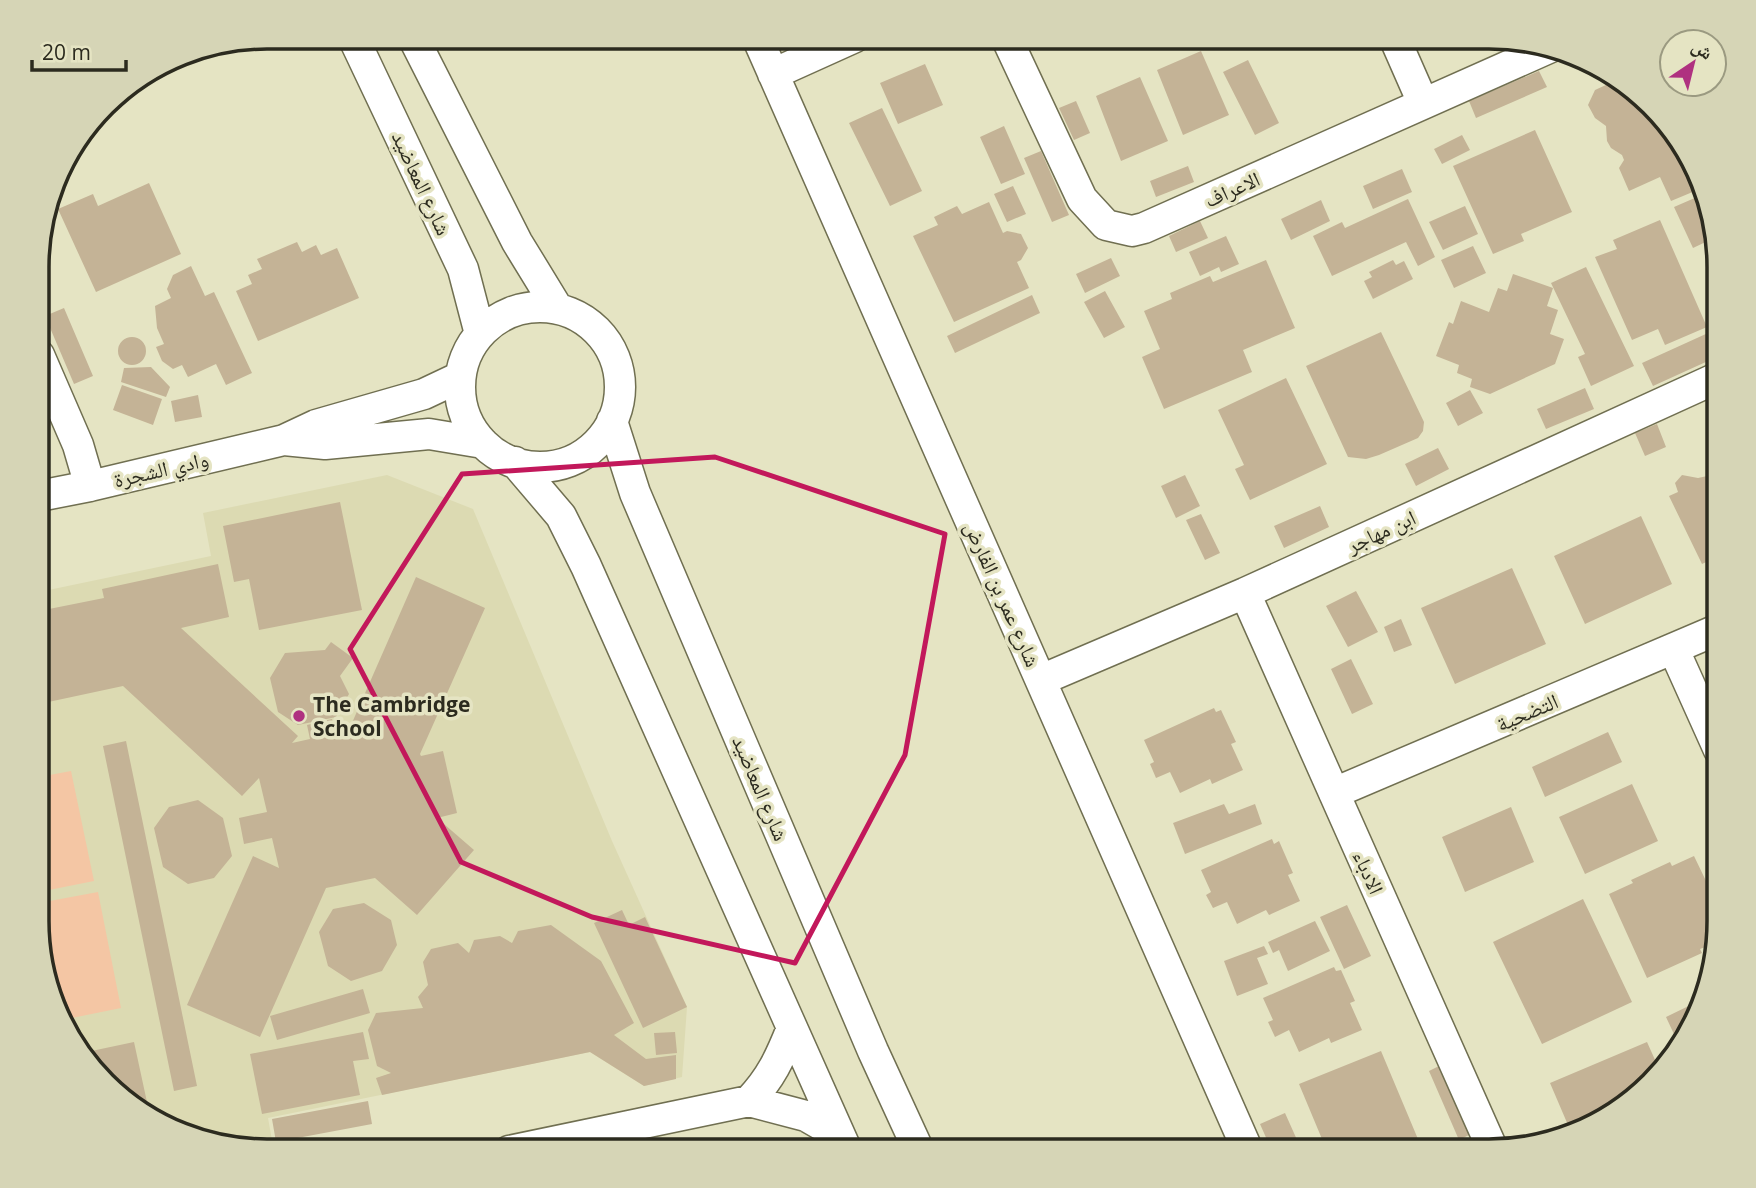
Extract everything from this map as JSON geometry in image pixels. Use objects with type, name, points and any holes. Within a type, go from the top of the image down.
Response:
[{"type":"street","name":"شارع المعاضيد","points":[[359,49],[463,269],[480,334]]},
{"type":"street","points":[[419,49],[517,242],[558,309]]},
{"type":"street","name":"شارع عمر بن الفارض","points":[[762,49],[1243,1139]]},
{"type":"street","points":[[773,74],[828,49]]},
{"type":"street","name":"الاعراف","points":[[1012,49],[1082,199],[1107,225],[1132,231],[1535,54]]},
{"type":"street","points":[[1399,49],[1423,103]]},
{"type":"street","points":[[530,307],[558,309],[590,324],[612,352],[620,386],[612,421],[595,444],[572,460],[554,466],[515,463],[499,455],[472,429],[460,395],[460,377],[467,354],[480,334],[503,316],[530,307]]},
{"type":"street","points":[[49,377],[79,444],[90,486]]},
{"type":"street","name":"وادي الشجرة","points":[[49,494],[284,440],[316,425],[424,394],[460,377]]},
{"type":"street","name":"ابن مهاجر","points":[[1041,680],[1245,593],[1707,382]]},
{"type":"street","name":"شارع المعاضيد","points":[[612,421],[640,505],[862,1025],[914,1139]]},
{"type":"street","name":"وادي الشجرة","points":[[284,440],[325,444],[429,434],[484,443]]},
{"type":"street","points":[[515,463],[561,516],[576,546],[841,1139]]},
{"type":"street","name":"الادباء","points":[[1245,593],[1488,1139]]},
{"type":"street","name":"التضحية","points":[[1334,793],[1707,635]]},
{"type":"street","points":[[1674,650],[1707,723]]},
{"type":"street","points":[[749,1101],[765,1085],[776,1067],[792,1028]]},
{"type":"street","points":[[567,1139],[749,1101],[806,1116],[838,1139]]},
{"type":"highlighted area","points":[[715,457],[945,534],[905,755],[795,963],[592,917],[461,862],[350,649],[462,474]]},
{"type":"shaded area","name":"The Cambridge School","points":[[387,475],[473,509],[612,841],[687,1007],[682,1077],[644,1086],[590,1052],[268,1118],[272,1139],[267,1139],[211,1132],[171,1117],[134,1094],[94,1054],[71,1017],[53,964],[51,949],[49,590],[211,556],[203,513]]},
{"type":"shaded area","points":[[71,771],[94,881],[49,890],[49,775]]},
{"type":"shaded area","points":[[98,892],[121,1008],[72,1018],[53,964],[49,901]]},
{"type":"building","points":[[1201,51],[1229,115],[1183,135],[1157,70]]},
{"type":"building","points":[[1248,60],[1279,123],[1255,135],[1223,72]]},
{"type":"building","points":[[925,64],[943,105],[898,124],[880,83]]},
{"type":"building","points":[[1539,71],[1547,87],[1476,118],[1469,101]]},
{"type":"building","points":[[1140,77],[1168,141],[1121,161],[1096,96]]},
{"type":"building","points":[[1607,84],[1643,113],[1662,134],[1678,158],[1693,192],[1671,201],[1660,177],[1629,191],[1619,168],[1624,160],[1622,155],[1611,148],[1607,141],[1606,126],[1595,118],[1588,105],[1595,90]]},
{"type":"building","points":[[1076,101],[1090,133],[1074,140],[1059,108]]},
{"type":"building","points":[[882,108],[922,191],[890,206],[849,123]]},
{"type":"building","points":[[1004,126],[1025,174],[1001,184],[980,137]]},
{"type":"building","points":[[1535,130],[1572,212],[1521,234],[1524,241],[1493,254],[1453,166]]},
{"type":"building","points":[[1462,135],[1470,150],[1442,164],[1434,149]]},
{"type":"building","points":[[1041,151],[1069,215],[1052,222],[1024,158]]},
{"type":"building","points":[[1188,166],[1194,182],[1156,197],[1150,181]]},
{"type":"building","points":[[1402,169],[1412,192],[1373,209],[1363,186]]},
{"type":"building","points":[[149,183],[181,254],[96,292],[58,209],[93,194],[98,206]]},
{"type":"building","points":[[1013,186],[1026,214],[1007,222],[994,194]]},
{"type":"building","points":[[1695,198],[1705,242],[1693,248],[1674,207]]},
{"type":"building","points":[[1408,199],[1435,257],[1418,266],[1406,242],[1332,276],[1313,236],[1342,222],[1345,228]]},
{"type":"building","points":[[1321,200],[1330,221],[1291,240],[1281,219]]},
{"type":"building","points":[[989,202],[1003,233],[1007,231],[1021,234],[1028,248],[1017,262],[1029,288],[954,322],[913,236],[938,225],[934,217],[957,206],[962,214]]},
{"type":"building","points":[[1465,206],[1478,234],[1443,250],[1429,222]]},
{"type":"building","points":[[1660,220],[1707,327],[1665,345],[1658,329],[1632,340],[1595,257],[1617,249],[1613,240]]},
{"type":"building","points":[[1200,221],[1208,238],[1176,252],[1169,236]]},
{"type":"building","points":[[1226,236],[1239,264],[1221,272],[1219,267],[1200,276],[1189,252]]},
{"type":"building","points":[[297,242],[302,252],[316,245],[321,255],[337,248],[359,298],[258,341],[236,291],[252,284],[248,275],[262,269],[257,259]]},
{"type":"building","points":[[1473,246],[1486,273],[1454,288],[1441,260]]},
{"type":"building","points":[[1111,258],[1120,276],[1085,293],[1076,274]]},
{"type":"building","points":[[1266,260],[1295,328],[1243,350],[1252,372],[1164,409],[1142,357],[1160,349],[1144,311],[1172,299],[1170,293],[1210,276],[1213,282]]},
{"type":"building","points":[[1393,260],[1396,265],[1404,261],[1413,279],[1373,299],[1364,281],[1372,277],[1369,272]]},
{"type":"building","points":[[191,266],[205,296],[214,292],[252,373],[226,385],[216,364],[188,377],[182,365],[173,369],[162,361],[156,347],[164,344],[157,328],[155,306],[171,298],[167,289],[173,275]]},
{"type":"building","points":[[1586,267],[1634,366],[1591,386],[1578,357],[1585,354],[1551,283]]},
{"type":"building","points":[[1513,274],[1553,288],[1547,306],[1558,310],[1550,334],[1564,339],[1555,364],[1490,394],[1470,387],[1472,379],[1457,373],[1459,365],[1436,356],[1449,322],[1453,324],[1461,301],[1489,312],[1498,288],[1507,291]]},
{"type":"building","points":[[1105,291],[1125,327],[1104,338],[1084,302]]},
{"type":"building","points":[[1032,295],[1040,313],[955,353],[947,336]]},
{"type":"building","points":[[64,308],[93,376],[74,384],[49,325],[49,314]]},
{"type":"building","points":[[1381,332],[1424,422],[1423,431],[1418,438],[1379,455],[1366,459],[1348,457],[1306,366]]},
{"type":"building","points":[[1707,333],[1707,361],[1653,386],[1642,363]]},
{"type":"building","points":[[132,337],[142,341],[146,351],[142,361],[132,365],[122,361],[118,351],[122,341]]},
{"type":"building","points":[[151,367],[170,387],[166,397],[121,382],[124,368]]},
{"type":"building","points":[[1286,378],[1327,464],[1250,500],[1235,469],[1244,465],[1218,410]]},
{"type":"building","points":[[122,385],[162,399],[153,425],[113,410]]},
{"type":"building","points":[[1585,388],[1594,409],[1546,429],[1537,409]]},
{"type":"building","points":[[1470,390],[1483,413],[1458,426],[1446,403]]},
{"type":"building","points":[[198,395],[202,417],[175,422],[171,401]]},
{"type":"building","points":[[1657,424],[1666,447],[1645,456],[1635,433]]},
{"type":"building","points":[[1438,448],[1449,469],[1416,486],[1405,464]]},
{"type":"building","points":[[1185,475],[1200,506],[1176,518],[1161,486]]},
{"type":"building","points":[[1682,475],[1698,478],[1707,476],[1707,562],[1702,564],[1669,496],[1678,492],[1675,483]]},
{"type":"building","points":[[340,502],[362,610],[259,630],[249,579],[234,582],[223,526]]},
{"type":"building","points":[[1320,506],[1329,527],[1284,548],[1274,526]]},
{"type":"building","points":[[1201,514],[1220,553],[1205,560],[1186,520]]},
{"type":"building","points":[[1641,516],[1672,584],[1585,624],[1554,556]]},
{"type":"building","points":[[218,564],[229,617],[181,628],[298,736],[292,743],[310,739],[307,725],[332,719],[335,734],[348,732],[416,577],[485,608],[420,754],[421,756],[443,751],[457,813],[437,818],[474,850],[417,915],[375,878],[326,888],[260,1037],[187,1005],[253,856],[279,868],[272,838],[244,844],[239,818],[267,812],[259,778],[242,796],[123,686],[49,702],[49,609],[104,598],[102,589]]},
{"type":"building","points":[[1512,568],[1546,644],[1455,684],[1421,608]]},
{"type":"building","points":[[1356,591],[1378,632],[1348,647],[1326,606]]},
{"type":"building","points":[[1401,619],[1412,645],[1394,652],[1384,627]]},
{"type":"building","points":[[331,642],[353,658],[340,676],[349,694],[336,717],[298,725],[278,712],[270,678],[285,653],[325,650]]},
{"type":"building","points":[[1351,659],[1373,704],[1352,714],[1331,669]]},
{"type":"building","points":[[1214,708],[1216,712],[1221,710],[1236,742],[1231,744],[1243,770],[1212,784],[1210,779],[1180,793],[1170,772],[1156,778],[1150,764],[1154,762],[1144,740]]},
{"type":"building","points":[[1608,732],[1622,762],[1545,797],[1532,767]]},
{"type":"building","points":[[126,741],[197,1086],[174,1091],[103,746]]},
{"type":"building","points":[[1632,784],[1658,841],[1585,874],[1559,817]]},
{"type":"building","points":[[198,800],[223,818],[232,856],[214,878],[188,884],[163,867],[154,828],[169,807]]},
{"type":"building","points":[[1224,804],[1229,814],[1255,804],[1262,824],[1185,854],[1173,823]]},
{"type":"building","points":[[1511,807],[1534,862],[1465,892],[1442,837]]},
{"type":"building","points":[[1272,839],[1274,844],[1279,841],[1293,873],[1288,875],[1300,901],[1269,915],[1266,910],[1237,924],[1227,902],[1213,908],[1206,895],[1211,892],[1201,870]]},
{"type":"building","points":[[1694,856],[1707,881],[1705,947],[1700,949],[1702,953],[1647,978],[1609,894],[1633,883],[1631,880],[1670,862],[1672,866]]},
{"type":"building","points":[[1583,899],[1632,1002],[1542,1044],[1493,942]]},
{"type":"building","points":[[364,903],[391,920],[397,945],[382,971],[351,981],[328,966],[319,932],[333,909]]},
{"type":"building","points":[[1347,905],[1371,956],[1344,969],[1320,917]]},
{"type":"building","points":[[622,910],[629,925],[645,917],[687,1007],[643,1028],[594,923]]},
{"type":"building","points":[[1315,921],[1330,951],[1288,971],[1279,950],[1273,953],[1268,942]]},
{"type":"building","points":[[551,925],[601,961],[634,1023],[614,1035],[646,1059],[676,1055],[676,1079],[644,1086],[590,1052],[382,1095],[376,1078],[391,1073],[377,1066],[368,1030],[376,1013],[423,1008],[418,997],[428,985],[423,962],[431,949],[458,943],[469,953],[474,940],[500,936],[512,943],[518,931]]},
{"type":"building","points":[[1264,946],[1268,954],[1257,958],[1268,984],[1237,996],[1224,961]]},
{"type":"building","points":[[1334,967],[1336,971],[1341,970],[1355,1001],[1350,1003],[1362,1030],[1331,1043],[1329,1038],[1299,1052],[1289,1030],[1275,1037],[1268,1022],[1273,1020],[1263,998]]},
{"type":"building","points":[[363,989],[370,1013],[277,1040],[270,1016]]},
{"type":"building","points":[[1689,1006],[1674,1035],[1666,1017]]},
{"type":"building","points":[[363,1032],[369,1059],[353,1061],[360,1095],[262,1114],[250,1054]]},
{"type":"building","points":[[675,1032],[677,1053],[656,1055],[654,1033]]},
{"type":"building","points":[[134,1042],[147,1103],[113,1075],[92,1051]]},
{"type":"building","points":[[1647,1042],[1656,1061],[1633,1085],[1610,1102],[1567,1124],[1550,1083]]},
{"type":"building","points":[[1381,1051],[1418,1139],[1322,1139],[1299,1084]]},
{"type":"building","points":[[1441,1065],[1471,1134],[1459,1139],[1429,1071]]},
{"type":"building","points":[[368,1101],[372,1124],[292,1139],[275,1139],[272,1119]]},
{"type":"building","points":[[1285,1113],[1297,1139],[1267,1139],[1260,1124]]},
{"type":"place","name":"The Cambridge School","points":[[299,716]]}]
